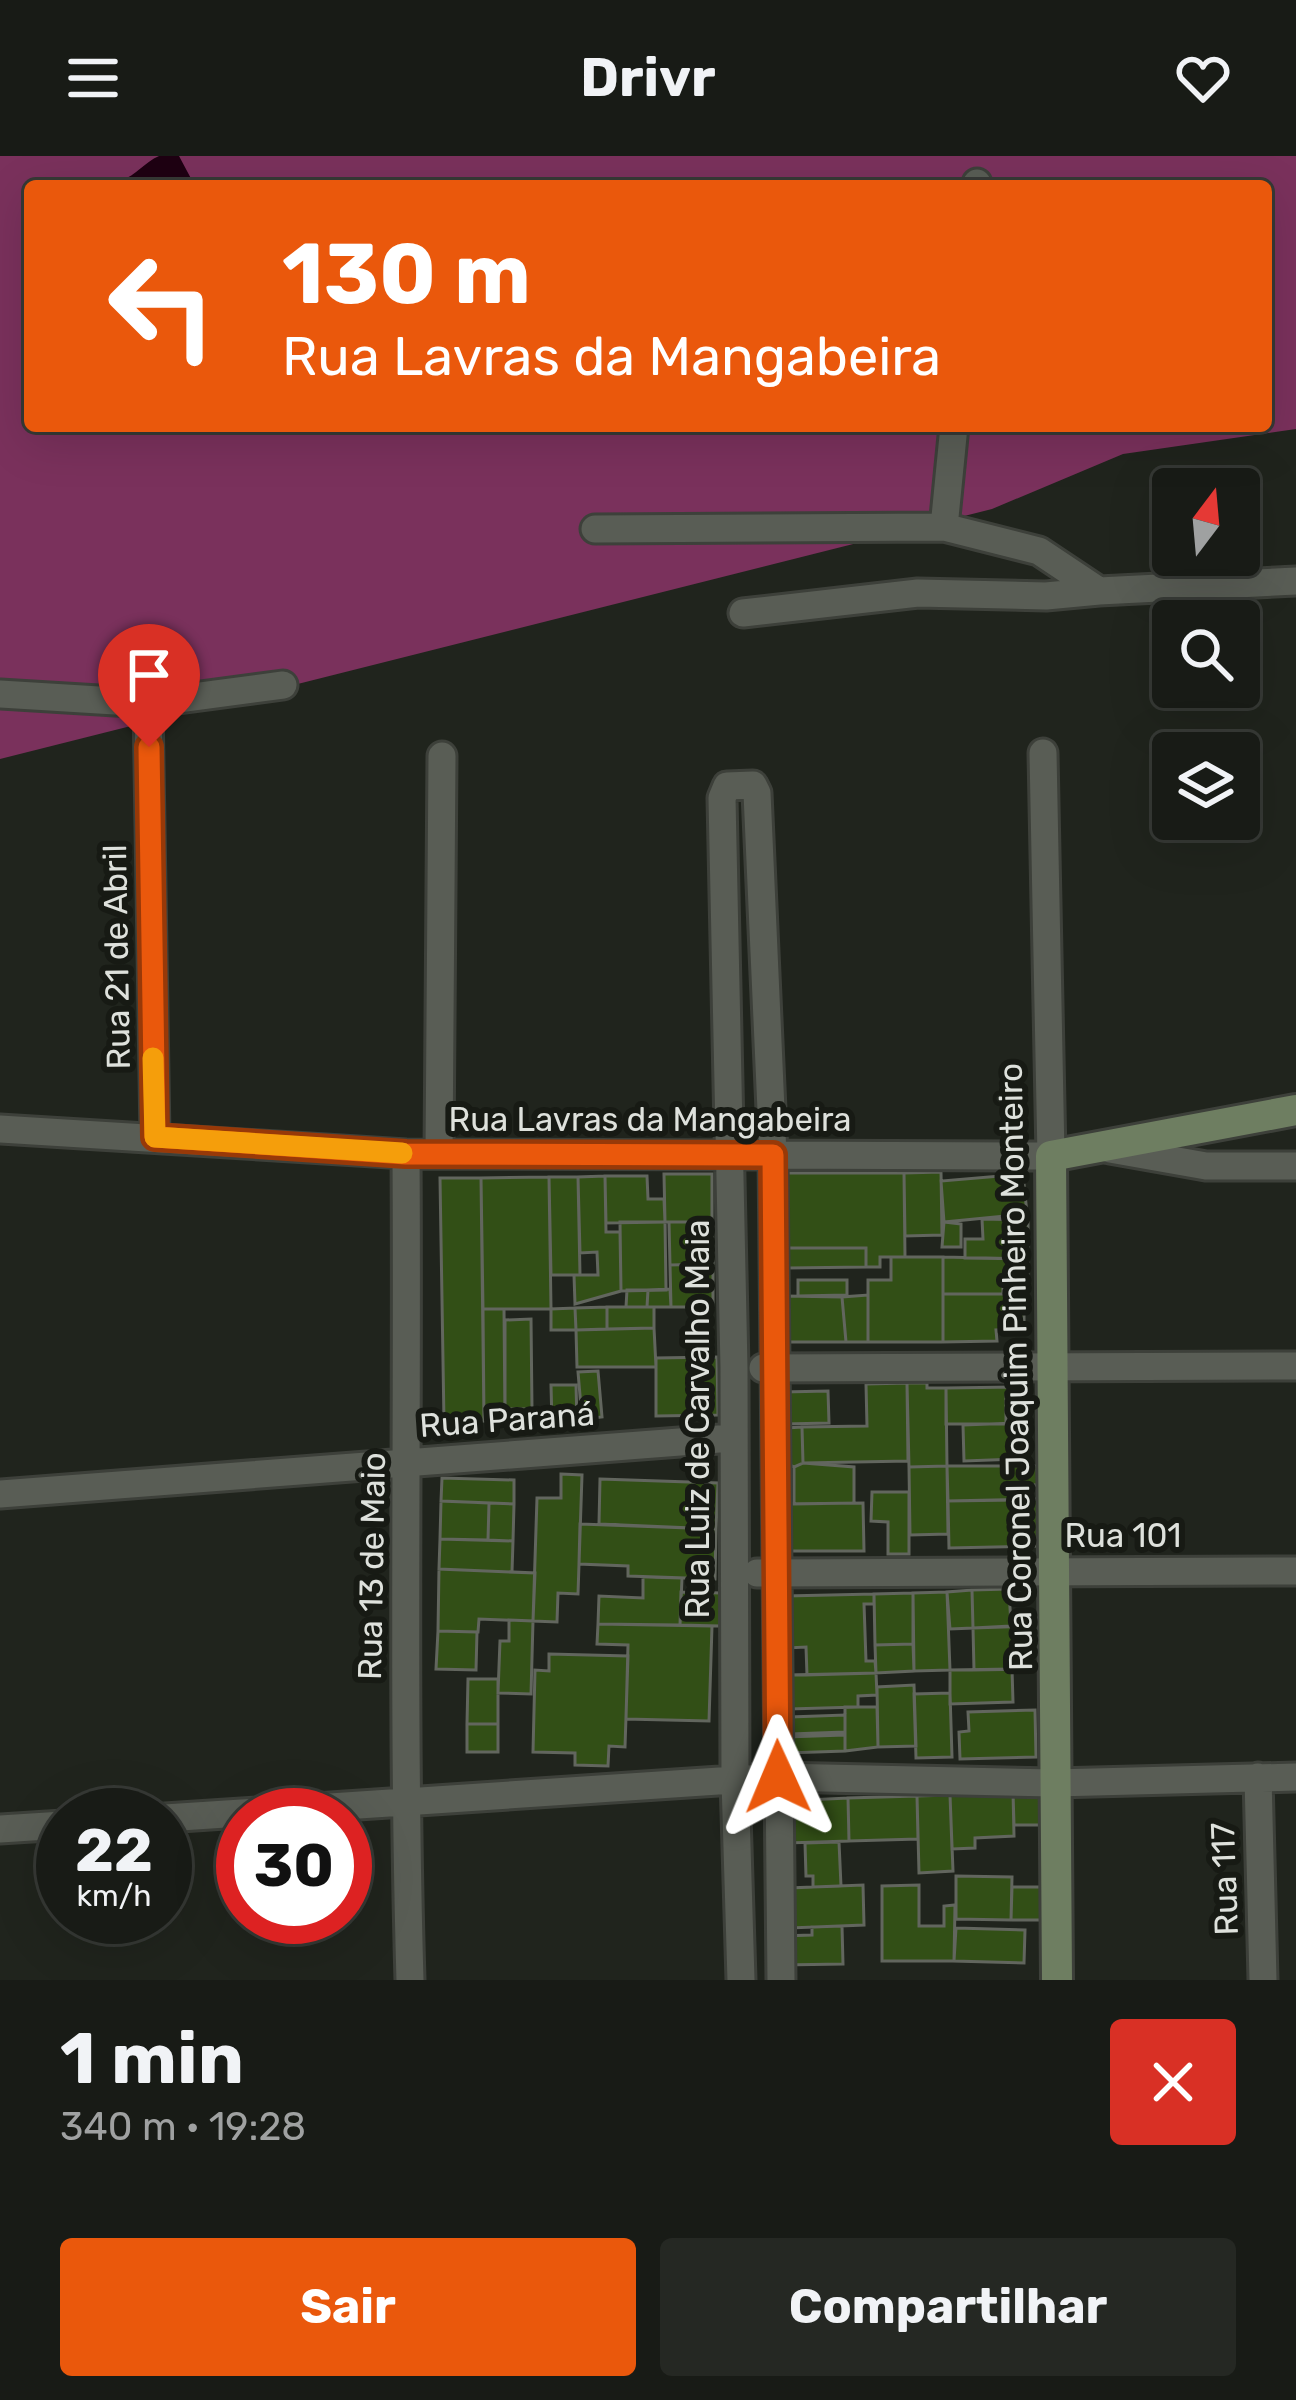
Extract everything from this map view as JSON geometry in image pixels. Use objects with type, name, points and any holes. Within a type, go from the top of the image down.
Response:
[{"type":"street","points":[[944,527],[952,432]]},
{"type":"street","points":[[595,529],[944,527],[1039,551],[1099,591]]},
{"type":"street","points":[[743,613],[918,593],[1046,596],[1296,581]]},
{"type":"street","points":[[0,694],[148,703],[283,685]]},
{"type":"street","name":"Rua 21 de Abril","points":[[148,703],[155,1137]]},
{"type":"street","name":"Rua Coronel Joaquim Pinheiro Monteiro","points":[[1042,753],[1055,1369],[1057,1980]]},
{"type":"street","points":[[439,1154],[442,756]]},
{"type":"street","name":"Rua Luiz de Carvalho Maia","points":[[741,1980],[722,798],[727,786],[745,783],[753,785],[757,794],[773,1155],[782,1980]]},
{"type":"street","name":"Rua Lavras da Mangabeira","points":[[0,1129],[406,1154],[1051,1156],[1296,1110]]},
{"type":"street","points":[[1104,1148],[1206,1166],[1296,1166]]},
{"type":"street","name":"Rua 13 de Maio","points":[[406,1154],[409,1463],[404,1802],[410,1980]]},
{"type":"street","points":[[734,1369],[1296,1366]]},
{"type":"street","name":"Rua Paraná","points":[[0,1495],[732,1438]]},
{"type":"street","name":"Rua 101","points":[[735,1574],[1296,1571]]},
{"type":"street","points":[[192,1816],[778,1777],[1054,1784],[1296,1777]]},
{"type":"street","name":"Rua 117","points":[[1258,1777],[1263,1980]]},
{"type":"street","points":[[0,1829],[36,1827]]},
{"type":"shaded area","points":[[0,156],[1296,156],[1296,429],[1123,454],[992,509],[0,759]]},
{"type":"shaded area","points":[[159,156],[179,156],[192,180],[121,180]]},
{"type":"building","points":[[941,1172],[942,1235],[905,1236],[904,1173]]},
{"type":"building","points":[[782,1173],[904,1173],[905,1257],[880,1257],[880,1267],[866,1267],[866,1248],[783,1248]]},
{"type":"building","points":[[664,1174],[712,1174],[712,1222],[665,1222]]},
{"type":"building","points":[[1023,1174],[1027,1214],[944,1222],[941,1181]]},
{"type":"building","points":[[605,1176],[647,1176],[648,1199],[664,1199],[665,1222],[606,1223]]},
{"type":"building","points":[[605,1176],[606,1232],[620,1232],[621,1291],[575,1304],[574,1275],[598,1275],[597,1252],[580,1253],[578,1177]]},
{"type":"building","points":[[549,1177],[551,1309],[483,1309],[481,1178]]},
{"type":"building","points":[[549,1177],[578,1177],[580,1275],[551,1275]]},
{"type":"building","points":[[440,1178],[481,1178],[484,1421],[444,1422]]},
{"type":"building","points":[[982,1219],[1028,1220],[1028,1259],[965,1258],[965,1239],[983,1239]]},
{"type":"building","points":[[620,1222],[665,1222],[666,1290],[621,1291]]},
{"type":"building","points":[[669,1222],[712,1222],[713,1264],[670,1265]]},
{"type":"building","points":[[944,1222],[961,1224],[961,1247],[942,1247]]},
{"type":"building","points":[[788,1248],[866,1248],[866,1267],[788,1268]]},
{"type":"building","points":[[891,1257],[943,1257],[943,1342],[868,1342],[868,1280],[891,1280]]},
{"type":"building","points":[[943,1257],[1028,1259],[1028,1281],[1003,1281],[1003,1294],[943,1294]]},
{"type":"building","points":[[713,1264],[713,1307],[671,1307],[670,1265]]},
{"type":"building","points":[[798,1280],[847,1280],[847,1295],[798,1296]]},
{"type":"building","points":[[670,1289],[671,1307],[647,1307],[648,1290]]},
{"type":"building","points":[[627,1290],[648,1290],[647,1307],[626,1307]]},
{"type":"building","points":[[943,1294],[1024,1294],[1024,1329],[996,1330],[997,1341],[943,1342]]},
{"type":"building","points":[[868,1295],[868,1342],[846,1342],[842,1297]]},
{"type":"building","points":[[785,1296],[842,1297],[846,1342],[785,1342]]},
{"type":"building","points":[[607,1307],[607,1329],[576,1330],[575,1308]]},
{"type":"building","points":[[607,1307],[654,1307],[654,1328],[607,1329]]},
{"type":"building","points":[[575,1308],[576,1330],[551,1330],[551,1309]]},
{"type":"building","points":[[483,1309],[504,1309],[505,1421],[484,1421]]},
{"type":"building","points":[[531,1319],[532,1409],[505,1409],[505,1320]]},
{"type":"building","points":[[654,1328],[656,1367],[577,1367],[576,1330]]},
{"type":"building","points":[[717,1357],[718,1415],[656,1416],[656,1358]]},
{"type":"building","points":[[598,1371],[602,1417],[582,1419],[578,1372]]},
{"type":"building","points":[[907,1383],[908,1461],[803,1463],[802,1427],[867,1426],[866,1384]]},
{"type":"building","points":[[907,1383],[946,1388],[947,1466],[909,1467]]},
{"type":"building","points":[[551,1385],[576,1385],[577,1422],[552,1423]]},
{"type":"building","points":[[1015,1387],[1015,1396],[1006,1396],[1006,1424],[946,1424],[946,1388]]},
{"type":"building","points":[[828,1391],[829,1423],[784,1424],[783,1392]]},
{"type":"building","points":[[1016,1423],[1017,1459],[964,1461],[963,1425]]},
{"type":"building","points":[[802,1427],[803,1463],[794,1467],[787,1464],[786,1428]]},
{"type":"building","points":[[803,1463],[854,1467],[854,1503],[794,1504],[794,1467]]},
{"type":"building","points":[[947,1466],[948,1534],[910,1535],[909,1467]]},
{"type":"building","points":[[947,1466],[1037,1466],[1038,1485],[1017,1485],[1018,1500],[948,1501]]},
{"type":"building","points":[[561,1474],[582,1475],[578,1594],[558,1593],[557,1622],[533,1621],[537,1498],[561,1498]]},
{"type":"building","points":[[442,1478],[514,1480],[514,1504],[441,1501]]},
{"type":"building","points":[[600,1479],[718,1483],[716,1529],[599,1524]]},
{"type":"building","points":[[872,1492],[909,1492],[909,1554],[888,1554],[888,1522],[871,1521]]},
{"type":"building","points":[[1038,1499],[1039,1546],[949,1548],[948,1501]]},
{"type":"building","points":[[441,1501],[489,1503],[488,1540],[440,1539]]},
{"type":"building","points":[[489,1503],[514,1504],[513,1541],[488,1540]]},
{"type":"building","points":[[863,1503],[864,1551],[777,1551],[777,1504]]},
{"type":"building","points":[[580,1524],[716,1529],[715,1579],[628,1576],[628,1566],[579,1564]]},
{"type":"building","points":[[440,1539],[513,1541],[512,1572],[439,1569]]},
{"type":"building","points":[[439,1569],[535,1573],[533,1621],[479,1619],[478,1632],[438,1631]]},
{"type":"building","points":[[643,1577],[682,1578],[680,1625],[598,1624],[599,1596],[643,1598]]},
{"type":"building","points":[[1009,1589],[1011,1626],[973,1628],[972,1590]]},
{"type":"building","points":[[972,1590],[973,1628],[950,1629],[947,1592]]},
{"type":"building","points":[[681,1592],[721,1593],[720,1626],[680,1625]]},
{"type":"building","points":[[947,1592],[950,1670],[914,1671],[913,1593]]},
{"type":"building","points":[[913,1593],[913,1644],[875,1645],[874,1594]]},
{"type":"building","points":[[874,1594],[874,1604],[864,1604],[866,1661],[875,1661],[876,1673],[807,1675],[806,1647],[787,1648],[786,1596]]},
{"type":"building","points":[[509,1620],[533,1621],[531,1694],[498,1693],[500,1641],[509,1641]]},
{"type":"building","points":[[598,1624],[712,1626],[709,1721],[626,1719],[628,1645],[597,1644]]},
{"type":"building","points":[[1030,1626],[1031,1669],[974,1670],[973,1628]]},
{"type":"building","points":[[438,1631],[477,1632],[476,1670],[436,1669]]},
{"type":"building","points":[[913,1644],[914,1671],[876,1673],[875,1645]]},
{"type":"building","points":[[549,1654],[628,1656],[625,1747],[609,1746],[608,1766],[575,1765],[575,1753],[533,1752],[535,1670],[549,1671]]},
{"type":"building","points":[[1012,1669],[1013,1702],[950,1704],[950,1670]]},
{"type":"building","points":[[876,1673],[877,1695],[858,1696],[858,1707],[789,1709],[788,1675]]},
{"type":"building","points":[[468,1679],[498,1679],[498,1724],[467,1724]]},
{"type":"building","points":[[914,1685],[916,1746],[878,1747],[877,1687]]},
{"type":"building","points":[[950,1693],[952,1757],[916,1758],[914,1694]]},
{"type":"building","points":[[845,1707],[877,1707],[878,1747],[845,1751]]},
{"type":"building","points":[[1035,1710],[1036,1757],[960,1759],[959,1732],[969,1731],[968,1712]]},
{"type":"building","points":[[845,1715],[845,1732],[790,1734],[790,1717]]},
{"type":"building","points":[[467,1724],[498,1724],[498,1752],[467,1752]]},
{"type":"building","points":[[845,1735],[845,1751],[787,1753],[786,1737]]},
{"type":"building","points":[[1041,1791],[1041,1825],[1014,1825],[1013,1792]]},
{"type":"building","points":[[1013,1792],[1014,1836],[975,1838],[975,1848],[952,1849],[950,1795]]},
{"type":"building","points":[[950,1795],[953,1871],[919,1873],[917,1796]]},
{"type":"building","points":[[917,1796],[918,1839],[849,1841],[848,1798]]},
{"type":"building","points":[[848,1798],[849,1841],[787,1843],[786,1801]]},
{"type":"building","points":[[839,1842],[841,1886],[813,1887],[813,1876],[806,1876],[805,1843]]},
{"type":"building","points":[[956,1876],[1012,1877],[1011,1920],[956,1919]]},
{"type":"building","points":[[863,1885],[864,1925],[790,1928],[789,1888]]},
{"type":"building","points":[[919,1885],[919,1926],[944,1926],[944,1906],[955,1905],[954,1961],[882,1961],[882,1886]]},
{"type":"building","points":[[1012,1887],[1041,1887],[1041,1920],[1011,1920]]},
{"type":"building","points":[[842,1926],[843,1964],[782,1965],[781,1936],[812,1935],[812,1927]]},
{"type":"building","points":[[956,1928],[1025,1930],[1024,1963],[954,1961]]},
{"type":"slow traffic","points":[[153,1058],[155,1137],[402,1153]]},
{"type":"route","points":[[149,747],[155,1137],[406,1154],[773,1155],[778,1777]]}]
